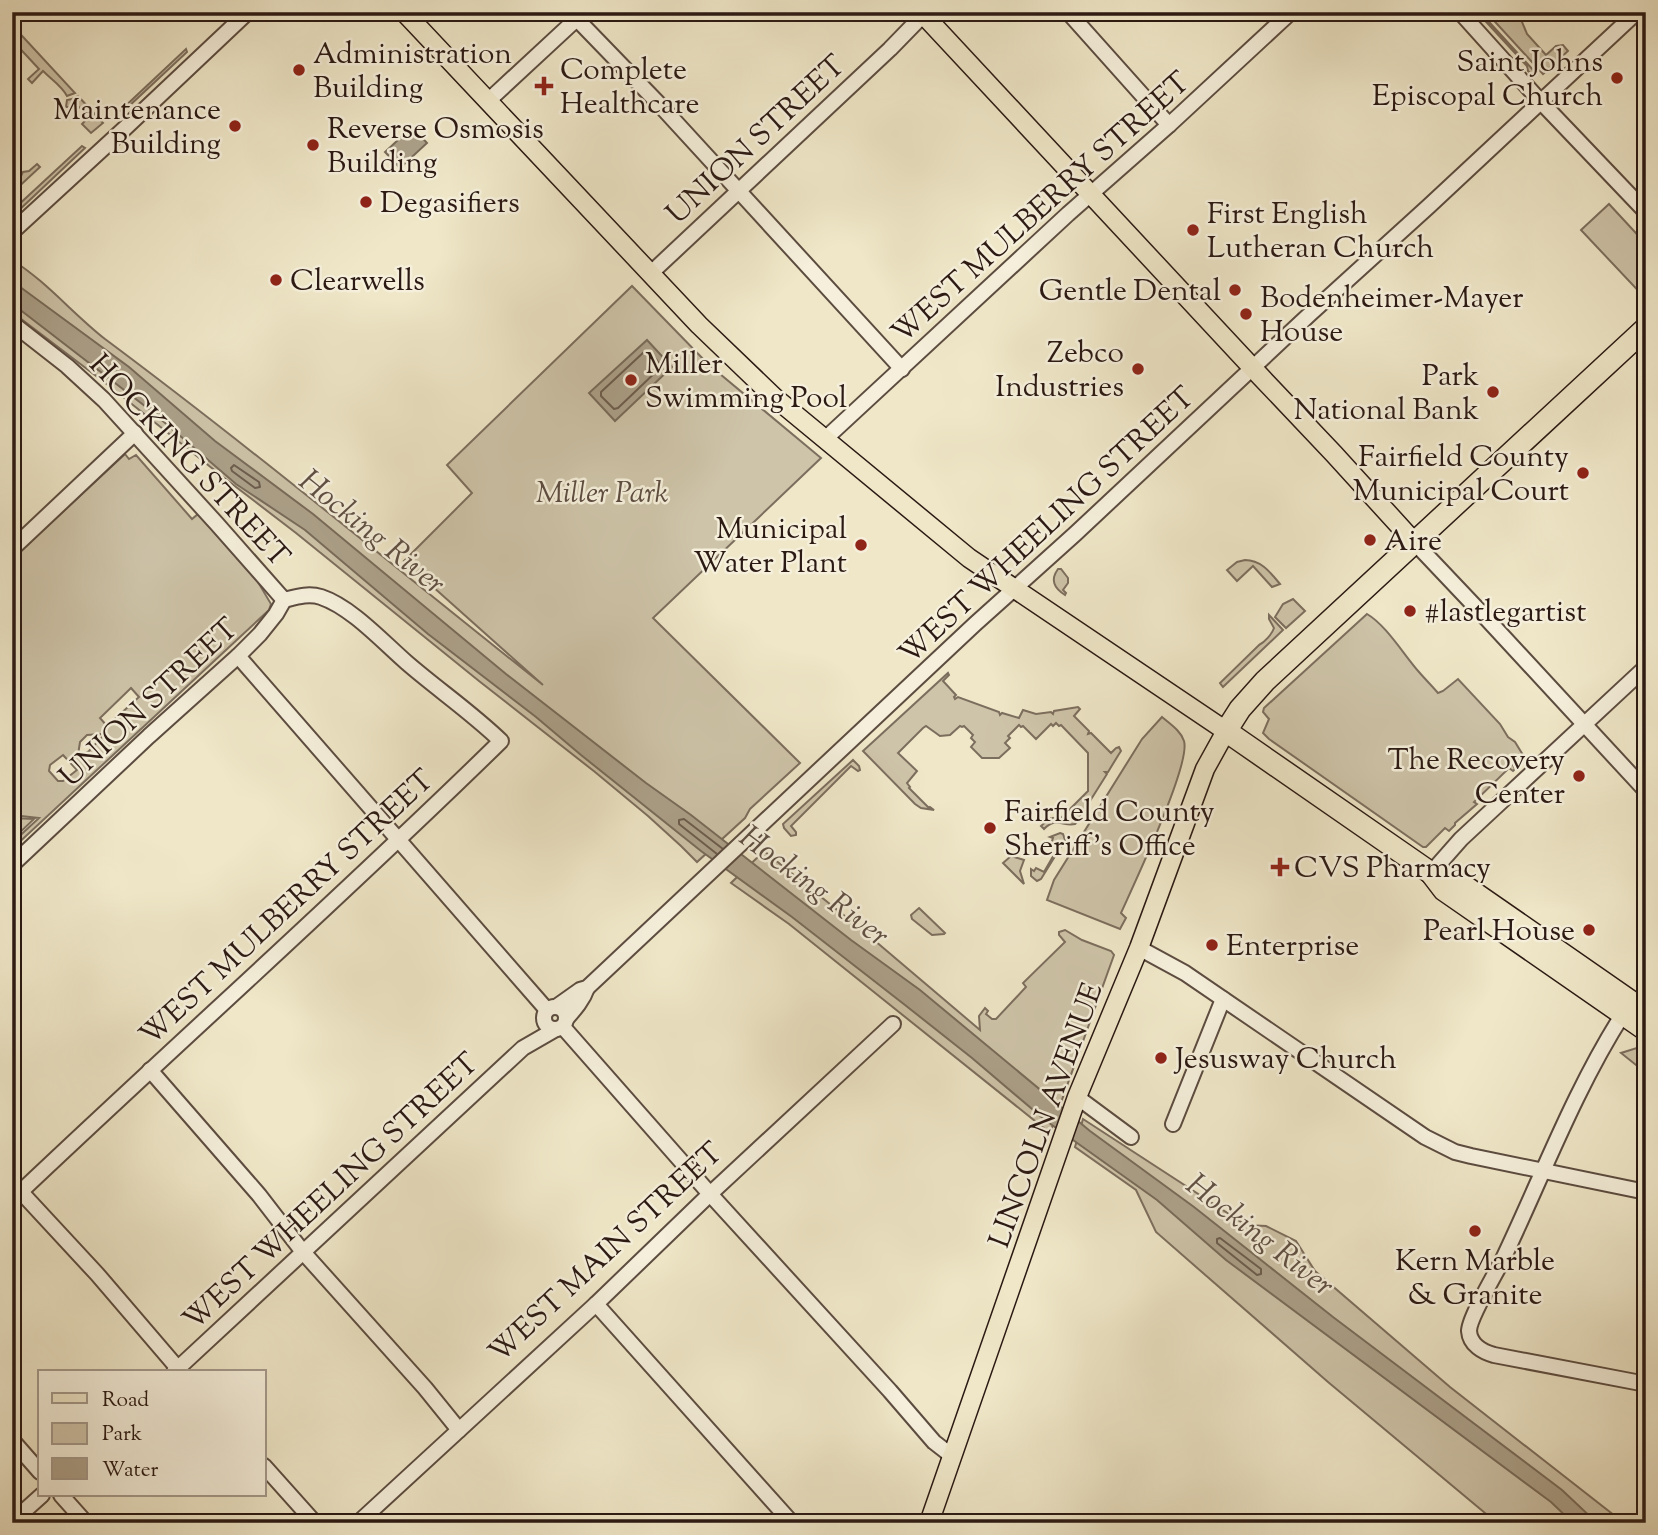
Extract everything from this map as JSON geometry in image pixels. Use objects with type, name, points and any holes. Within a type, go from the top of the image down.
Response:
[{"type":"highway","points":[[1646,328],[1265,681],[1240,709],[1226,731],[1431,873],[1444,890],[1646,1030]]},
{"type":"highway","points":[[1431,873],[1453,878],[1646,1012]]},
{"type":"main road","points":[[404,12],[650,274],[774,397],[970,558],[1226,731]]},
{"type":"main road","points":[[924,13],[1415,543]]},
{"type":"main road","name":"LINCOLN AVENUE","points":[[929,1523],[1059,1145],[1139,948],[1191,802],[1226,731]]},
{"type":"street","points":[[12,232],[248,12]]},
{"type":"street","points":[[1068,12],[1169,125]]},
{"type":"street","name":"WEST MULBERRY STREET","points":[[825,439],[1291,12]]},
{"type":"street","points":[[1460,12],[1646,212]]},
{"type":"street","name":"WEST WHEELING STREET","points":[[523,1048],[549,1011],[587,988],[1637,12]]},
{"type":"street","name":"UNION STREET","points":[[650,274],[890,49],[924,13]]},
{"type":"street","points":[[488,101],[577,14],[901,369]]},
{"type":"street","name":"HOCKING STREET","points":[[12,323],[67,366],[104,401],[284,600],[308,595],[325,598],[368,628],[401,658]]},
{"type":"street","points":[[12,549],[135,433]]},
{"type":"street","points":[[1415,543],[1646,791]]},
{"type":"street","name":"UNION STREET","points":[[12,865],[260,634],[284,600]]},
{"type":"street","points":[[237,656],[549,1011],[565,1012],[562,1025]]},
{"type":"street","name":"WEST MULBERRY STREET","points":[[17,1196],[399,841],[501,741],[401,658]]},
{"type":"street","points":[[1431,873],[1461,839],[1646,667]]},
{"type":"street","points":[[1139,948],[1185,973],[1425,1137],[1455,1152],[1646,1192]]},
{"type":"street","name":"WEST WHEELING STREET","points":[[179,1370],[523,1048],[562,1025],[578,1006],[587,988]]},
{"type":"street","points":[[1173,1124],[1223,999]]},
{"type":"street","points":[[549,1011],[544,1021],[548,1027],[562,1025]]},
{"type":"street","points":[[1623,1014],[1585,1081],[1542,1171],[1470,1325],[1470,1336],[1478,1348],[1494,1355],[1646,1384]]},
{"type":"street","name":"WEST MAIN STREET","points":[[358,1523],[596,1304],[893,1024]]},
{"type":"street","points":[[562,1025],[934,1442],[952,1456]]},
{"type":"street","points":[[150,1070],[259,1195],[303,1252],[425,1388],[459,1430]]},
{"type":"street","points":[[1076,1101],[1131,1137]]},
{"type":"street","points":[[17,1196],[106,1284],[177,1370]]},
{"type":"street","points":[[596,1304],[792,1523]]},
{"type":"street","points":[[12,1440],[38,1470]]},
{"type":"street","points":[[266,1468],[315,1523]]},
{"type":"street","points":[[12,1522],[41,1496]]},
{"type":"street","points":[[62,1496],[86,1523]]},
{"type":"green space","points":[[1477,12],[1480,12],[1534,71],[1532,75],[1527,66]]},
{"type":"green space","points":[[1486,12],[1520,17],[1527,34],[1546,55],[1556,46],[1563,45],[1568,51],[1543,74]]},
{"type":"green space","points":[[12,25],[75,93],[67,96],[43,71],[32,83],[28,79],[39,69],[12,40]]},
{"type":"green space","points":[[186,49],[187,52],[124,112],[120,111]]},
{"type":"green space","points":[[78,96],[103,123],[91,133],[82,124],[89,117],[75,103],[66,107],[67,100]]},
{"type":"green space","points":[[82,146],[85,148],[17,212],[14,211],[14,209]]},
{"type":"green space","points":[[37,164],[40,167],[12,193],[13,186],[23,172],[29,171]]},
{"type":"green space","points":[[1609,204],[1646,244],[1646,299],[1581,230]]},
{"type":"green space","name":"Miller Park","points":[[12,260],[105,339],[271,467],[543,685],[404,561],[472,493],[447,465],[632,286],[708,364],[821,458],[653,618],[800,763],[697,862],[595,772],[296,533],[12,312]]},
{"type":"green space","points":[[125,454],[129,459],[136,455],[192,519],[198,514],[258,582],[271,604],[269,610],[12,849],[12,843],[39,818],[12,815],[12,559]],"holes":[[[131,688],[139,697],[107,726],[100,718]],[[87,735],[103,736],[89,751],[80,756],[80,742]],[[63,755],[77,770],[63,781],[58,781],[49,771],[50,765]]]},
{"type":"green space","points":[[1245,560],[1260,564],[1280,584],[1272,587],[1253,566],[1237,581],[1227,570],[1237,562]]},
{"type":"green space","points":[[1058,569],[1068,578],[1063,590],[1065,595],[1054,584]]},
{"type":"green space","points":[[1293,599],[1305,611],[1286,628],[1275,617],[1283,604]]},
{"type":"green space","points":[[1367,614],[1388,633],[1438,693],[1458,679],[1500,724],[1525,759],[1513,765],[1513,771],[1509,768],[1449,831],[1445,828],[1426,847],[1263,733],[1269,719],[1263,712],[1264,708]]},
{"type":"green space","points":[[1269,615],[1283,630],[1223,687],[1220,683],[1272,633],[1274,628]]},
{"type":"green space","points":[[948,673],[943,681],[956,695],[955,699],[958,697],[999,712],[1000,715],[1002,713],[1019,718],[1023,710],[1036,714],[1053,714],[1054,711],[1078,707],[1080,709],[1074,716],[1089,731],[1088,734],[1091,733],[1111,753],[1119,747],[1121,751],[1108,772],[1105,772],[1107,774],[1078,820],[1075,819],[1075,824],[1056,822],[1044,829],[1041,826],[1050,818],[1061,818],[1088,791],[1088,753],[1056,723],[1053,726],[1051,724],[1036,739],[1019,725],[1005,743],[1010,748],[999,758],[982,758],[971,747],[975,742],[971,738],[973,735],[964,726],[960,726],[950,735],[940,736],[926,726],[923,728],[898,753],[917,771],[907,783],[909,788],[934,810],[915,804],[863,751]]},
{"type":"green space","points":[[1162,717],[1183,737],[1184,754],[1171,798],[1121,913],[1126,918],[1120,929],[1047,900],[1054,880],[1142,739]]},
{"type":"green space","points":[[853,760],[860,770],[851,766],[791,826],[796,835],[791,836],[783,824]]},
{"type":"green space","points":[[12,818],[34,819],[12,840]]},
{"type":"green space","points":[[1060,833],[1065,840],[1041,879],[1037,881],[1031,876],[1031,869],[1044,872],[1059,846],[1050,837]]},
{"type":"green space","points":[[764,851],[980,1030],[979,1016],[985,1008],[988,1011],[986,1014],[996,1019],[1026,987],[1023,983],[1065,942],[1059,932],[1065,930],[1111,951],[1114,955],[1050,1133],[789,924],[731,883]]},
{"type":"green space","points":[[1011,856],[1024,860],[1020,871],[1024,884],[1003,863]]},
{"type":"green space","points":[[919,908],[944,934],[932,935],[912,919],[911,915]]},
{"type":"green space","points":[[1643,1046],[1646,1048],[1646,1073],[1621,1053]]},
{"type":"green space","points":[[1083,1119],[1246,1225],[1266,1226],[1296,1241],[1315,1271],[1450,1387],[1624,1523],[1497,1523],[1328,1382],[1156,1232],[1136,1190],[1075,1147]]},
{"type":"water","points":[[412,127],[427,143],[400,168],[385,152]]},
{"type":"water","points":[[12,281],[129,367],[215,441],[313,514],[506,674],[851,940],[920,990],[1090,1131],[1194,1207],[1333,1317],[1562,1490],[1597,1523],[1573,1523],[1551,1502],[1226,1260],[1157,1200],[1045,1120],[905,1005],[792,917],[701,851],[536,717],[428,634],[305,530],[236,484],[150,410],[12,303]]},
{"type":"water","name":"Miller Swimming Pool","points":[[647,340],[672,367],[615,421],[589,393]]},
{"type":"place","name":"Administration Building","points":[[299,70]]},
{"type":"place","name":"Saint Johns Episcopal Church","points":[[1617,78]]},
{"type":"place","name":"Complete Healthcare","points":[[544,86]]},
{"type":"place","name":"Maintenance Building","points":[[235,126]]},
{"type":"place","name":"Reverse Osmosis Building","points":[[313,145]]},
{"type":"place","name":"Degasifiers","points":[[366,202]]},
{"type":"place","name":"First English Lutheran Church","points":[[1193,230]]},
{"type":"place","name":"Clearwells","points":[[276,280]]},
{"type":"place","name":"Gentle Dental","points":[[1235,290]]},
{"type":"place","name":"Bodenheimer-Mayer House","points":[[1246,314]]},
{"type":"place","name":"Zebco Industries","points":[[1138,369]]},
{"type":"place","name":"Miller Swimming Pool","points":[[631,380]]},
{"type":"place","name":"Park National Bank","points":[[1493,392]]},
{"type":"place","name":"Fairfield County Municipal Court","points":[[1583,473]]},
{"type":"place","name":"Aire","points":[[1370,540]]},
{"type":"place","name":"Municipal Water Plant","points":[[861,545]]},
{"type":"place","name":"#lastlegartist","points":[[1410,611]]},
{"type":"place","name":"The Recovery Center","points":[[1579,776]]},
{"type":"place","name":"Fairfield County Sheriff's Office","points":[[990,828]]},
{"type":"place","name":"CVS Pharmacy","points":[[1280,867]]},
{"type":"place","name":"Pearl House","points":[[1589,930]]},
{"type":"place","name":"Enterprise","points":[[1212,945]]},
{"type":"place","name":"Jesusway Church","points":[[1161,1058]]},
{"type":"place","name":"Kern Marble & Granite","points":[[1475,1231]]},
{"type":"water label","name":"Hocking River","points":[[373,531]]},
{"type":"water label","name":"Hocking River","points":[[815,885]]},
{"type":"water label","name":"Hocking River","points":[[1261,1234]]}]
